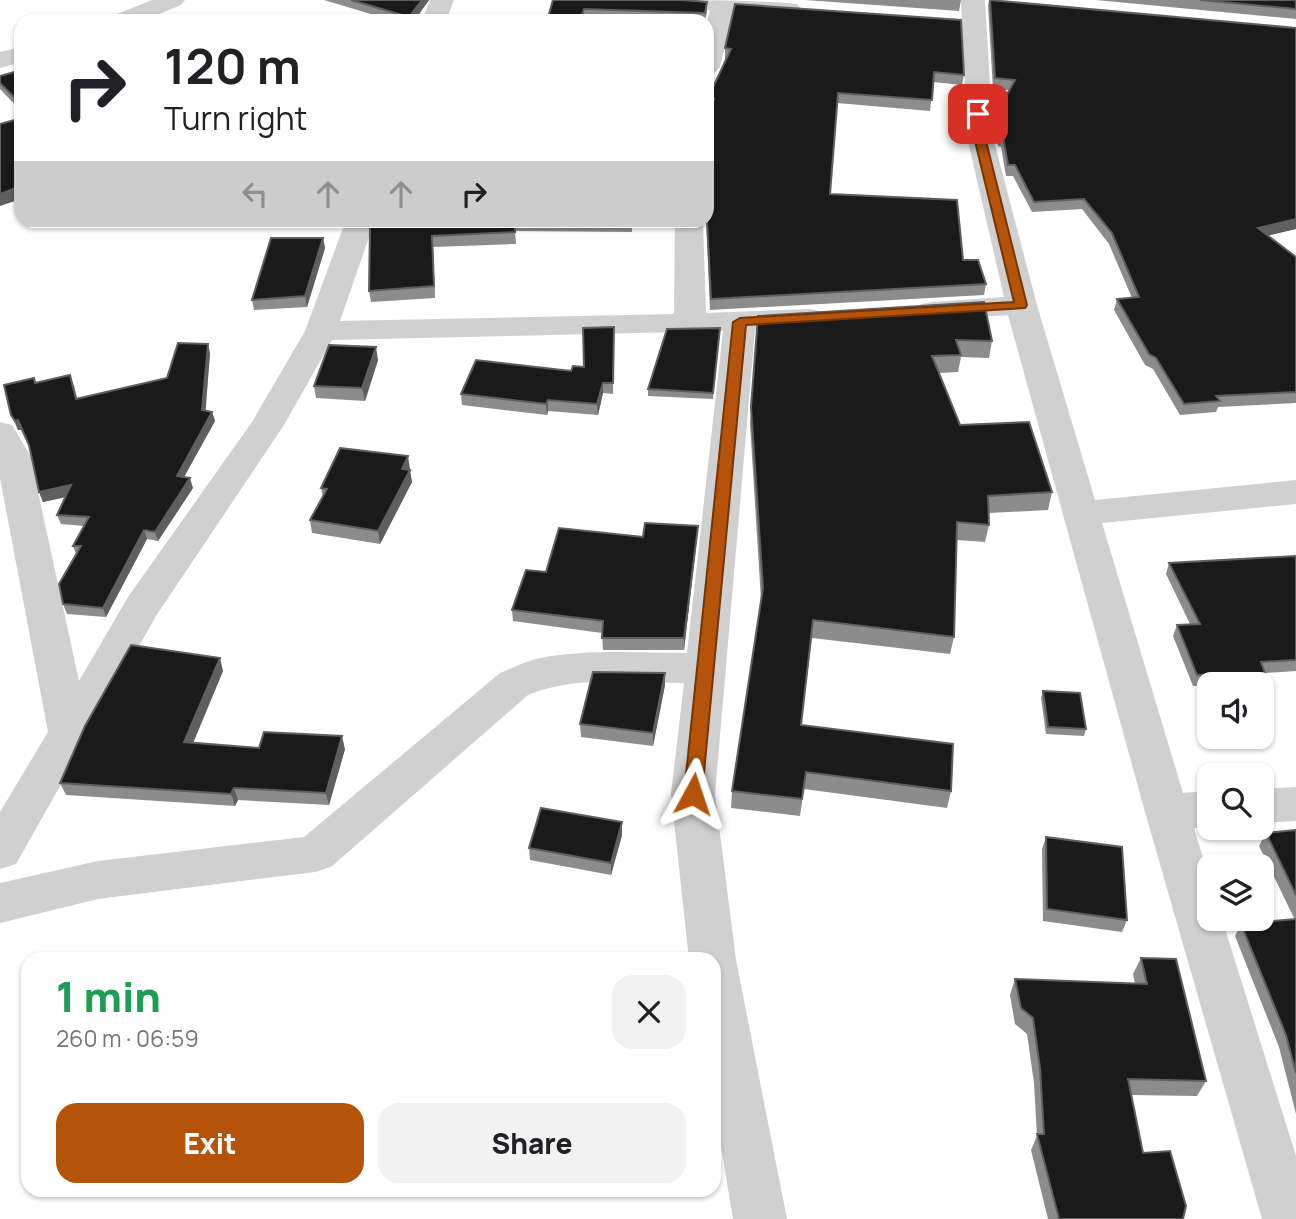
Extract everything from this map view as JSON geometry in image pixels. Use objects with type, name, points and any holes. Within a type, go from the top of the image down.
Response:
[{"type":"street","points":[[138,14],[173,0]]},
{"type":"street","points":[[669,0],[723,4],[757,3],[810,10]]},
{"type":"street","points":[[714,39],[723,4]]},
{"type":"street","points":[[965,14],[980,137],[1021,305],[1167,812],[1289,1219]]},
{"type":"street","points":[[0,852],[142,607],[267,425],[321,331],[359,228]]},
{"type":"street","points":[[689,228],[690,323]]},
{"type":"street","points":[[900,312],[1021,305]]},
{"type":"street","points":[[321,331],[740,322],[833,316]]},
{"type":"street","points":[[712,952],[693,794],[740,322]]},
{"type":"street","points":[[0,433],[13,455],[69,733]]},
{"type":"street","points":[[1083,513],[1296,492]]},
{"type":"street","points":[[0,903],[98,880],[315,854],[514,684],[540,673],[589,668],[704,668]]},
{"type":"street","points":[[1274,805],[1296,804]]},
{"type":"street","points":[[1167,812],[1197,810]]},
{"type":"street","points":[[721,1000],[760,1219]]},
{"type":"building","points":[[351,0],[422,0],[411,14],[399,14]]},
{"type":"building","points":[[553,0],[707,2],[705,13],[584,9],[582,14],[549,14]]},
{"type":"building","points":[[990,0],[1296,28],[1296,219],[1258,228],[1296,257],[1296,392],[1216,396],[1220,401],[1184,404],[1156,358],[1149,354],[1117,299],[1139,297],[1112,233],[1084,199],[1034,202],[1015,165],[1008,165],[1003,136],[1000,136],[997,123],[999,109],[1015,80],[995,78]]},
{"type":"building","points":[[1200,0],[1296,0],[1296,9]]},
{"type":"building","points":[[735,4],[961,20],[964,75],[934,72],[932,100],[838,93],[830,194],[957,200],[963,260],[978,260],[986,284],[711,299],[707,228],[714,228],[714,85],[731,49],[725,48]]},
{"type":"building","points":[[14,72],[14,97],[0,83],[0,76]]},
{"type":"building","points":[[14,120],[14,189],[0,194],[0,124]]},
{"type":"building","points":[[370,228],[515,228],[515,232],[432,236],[434,286],[369,291]]},
{"type":"building","points":[[271,238],[323,238],[305,296],[252,300]]},
{"type":"building","points":[[984,302],[992,341],[956,340],[961,355],[932,356],[960,425],[1029,422],[1052,492],[988,496],[989,525],[957,522],[954,637],[813,620],[801,725],[953,744],[951,791],[806,772],[802,799],[732,791],[763,588],[751,407],[758,316]]},
{"type":"building","points":[[614,327],[613,383],[603,383],[597,404],[548,400],[546,404],[461,394],[476,360],[571,371],[573,366],[584,367],[583,328]]},
{"type":"building","points":[[720,328],[713,393],[648,389],[667,329]]},
{"type":"building","points":[[178,343],[208,344],[202,410],[212,412],[177,476],[190,478],[155,532],[144,530],[103,608],[63,604],[59,584],[81,546],[73,546],[89,517],[57,515],[71,485],[39,492],[29,445],[18,420],[15,421],[11,415],[4,385],[34,378],[35,383],[70,375],[76,399],[167,378]]},
{"type":"building","points":[[329,345],[376,347],[362,388],[314,386]]},
{"type":"building","points":[[340,448],[408,456],[402,469],[410,470],[378,531],[310,520],[327,489],[321,488]]},
{"type":"building","points":[[645,523],[698,526],[684,638],[602,638],[603,621],[512,610],[526,570],[546,572],[559,528],[643,537]]},
{"type":"building","points":[[1296,556],[1296,660],[1261,662],[1265,672],[1197,672],[1197,675],[1177,625],[1200,624],[1169,563]]},
{"type":"building","points":[[131,645],[220,658],[184,742],[259,748],[264,732],[342,736],[326,793],[234,788],[231,794],[60,783],[85,726]]},
{"type":"building","points":[[593,672],[665,673],[653,733],[580,724]]},
{"type":"building","points":[[1043,691],[1080,693],[1086,729],[1048,727]]},
{"type":"building","points":[[541,808],[622,822],[611,863],[529,848]]},
{"type":"building","points":[[1296,830],[1296,895],[1269,840],[1274,840],[1274,832]]},
{"type":"building","points":[[1046,837],[1122,847],[1127,920],[1047,909]]},
{"type":"building","points":[[1296,919],[1296,1073],[1286,1035],[1244,931],[1274,931],[1274,921]]},
{"type":"building","points":[[1141,958],[1176,959],[1206,1081],[1128,1079],[1143,1153],[1170,1151],[1186,1206],[1183,1219],[1059,1219],[1037,1134],[1044,1134],[1040,1068],[1033,1018],[1021,1008],[1015,979],[1147,984]]},
{"type":"route","points":[[693,794],[740,322],[1021,305],[980,137],[978,114]]}]
